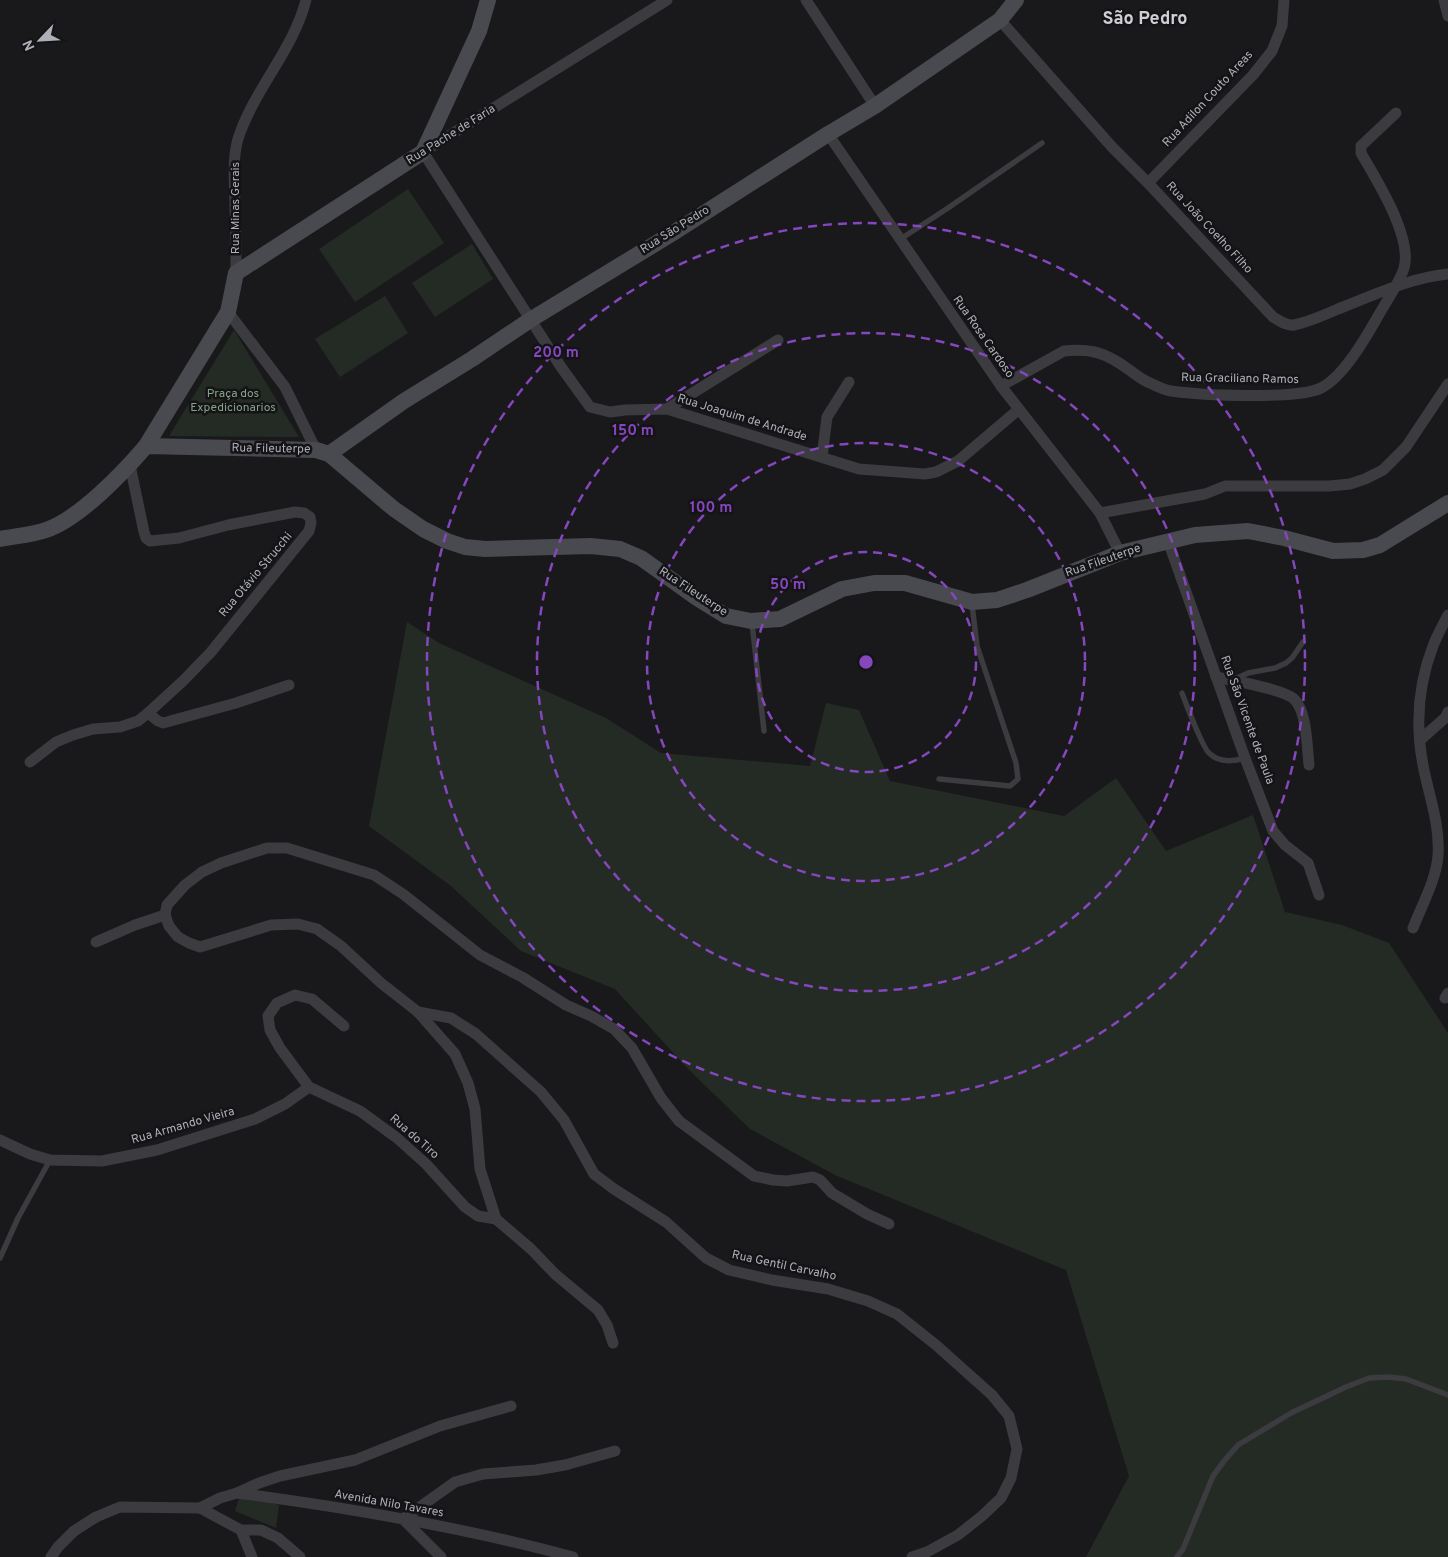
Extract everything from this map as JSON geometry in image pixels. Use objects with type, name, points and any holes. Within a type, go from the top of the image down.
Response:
[{"type":"main road","points":[[423,152],[480,31],[488,0]]},
{"type":"main road","name":"Rua São Pedro","points":[[323,452],[472,359],[530,320],[876,106],[1000,20],[1016,0]]},
{"type":"main road","name":"Rua Pache de Faria","points":[[236,273],[423,152]]},
{"type":"main road","name":"Rua Minas Gerais","points":[[146,446],[228,312],[236,273]]},
{"type":"main road","points":[[0,539],[44,531],[72,517],[130,465],[146,446]]},
{"type":"main road","name":"Rua Fileuterpe","points":[[146,446],[323,452],[423,529],[447,541],[465,547],[485,549],[591,546],[620,549],[641,558],[726,616],[751,621],[780,619],[842,589],[874,583],[905,583],[972,602],[997,600],[1120,553],[1195,535],[1248,532],[1284,538],[1333,551],[1363,550],[1380,545],[1448,503]]},
{"type":"street","name":"Rua Minas Gerais","points":[[236,273],[234,167],[239,136],[248,111],[289,40],[306,0]]},
{"type":"street","name":"Rua Pache de Faria","points":[[423,152],[667,0]]},
{"type":"street","points":[[806,0],[876,106]]},
{"type":"street","name":"Rua Adilon Couto Areas","points":[[1148,183],[1253,75],[1272,51],[1282,26],[1284,0]]},
{"type":"street","points":[[1444,0],[1448,16]]},
{"type":"street","name":"Rua João Coelho Filho","points":[[1000,20],[1112,147],[1273,317],[1284,324],[1293,325],[1322,316],[1394,286],[1428,276],[1448,274]]},
{"type":"street","name":"Rua Graciliano Ramos","points":[[1001,386],[1064,351],[1092,350],[1121,364],[1146,382],[1169,391],[1226,395],[1288,394],[1309,393],[1322,388],[1337,375],[1364,340],[1405,268],[1403,237],[1389,203],[1361,153],[1361,146],[1396,113]]},
{"type":"street","name":"Rua Rosa Cardoso","points":[[828,134],[899,240],[1018,410],[1100,513],[1120,553]]},
{"type":"street","name":"Rua Joaquim de Andrade","points":[[423,152],[530,320],[590,407],[610,412],[667,409],[866,470],[925,474],[936,472],[958,461],[1018,410]]},
{"type":"street","points":[[228,312],[285,387],[323,452]]},
{"type":"street","points":[[667,409],[778,340]]},
{"type":"street","points":[[822,457],[827,417],[849,382]]},
{"type":"street","points":[[1100,513],[1205,494],[1225,486],[1329,486],[1350,484],[1365,479],[1383,470],[1406,447],[1448,384]]},
{"type":"street","name":"Rua Otávio Strucchi","points":[[30,762],[56,742],[93,729],[120,727],[138,721],[148,713],[211,652],[309,531],[310,518],[304,513],[295,512],[228,525],[179,538],[150,541],[146,538],[144,532],[130,465]]},
{"type":"street","name":"Rua São Vicente de Paula","points":[[1168,541],[1273,831],[1285,845],[1308,863],[1319,895]]},
{"type":"street","points":[[1413,928],[1430,886],[1438,857],[1438,827],[1424,769],[1420,740],[1418,717],[1421,687],[1433,646],[1448,615]]},
{"type":"street","points":[[1216,676],[1283,693],[1295,699],[1300,709],[1306,733],[1309,765]]},
{"type":"street","points":[[148,713],[158,722],[163,723],[236,703],[289,685]]},
{"type":"street","points":[[1420,740],[1448,712]]},
{"type":"street","points":[[496,1218],[480,1169],[475,1109],[468,1083],[454,1054],[418,1012],[381,984],[341,946],[317,929],[298,924],[271,925],[200,947],[189,943],[178,936],[169,926],[165,915],[167,906],[185,885],[202,872],[237,857],[267,848],[287,848],[374,875],[404,894],[480,955],[522,977],[566,1005],[592,1016],[614,1029],[632,1048],[661,1098],[679,1121],[754,1176],[787,1181],[813,1177],[820,1180],[832,1193],[867,1214],[889,1224]]},
{"type":"street","points":[[96,942],[134,925],[165,915]]},
{"type":"street","name":"Rua do Tiro","points":[[344,1026],[312,999],[295,995],[277,1002],[268,1016],[270,1030],[280,1048],[309,1087],[360,1111],[397,1138],[426,1164],[465,1207],[478,1216],[496,1218],[531,1249],[555,1274],[598,1310],[607,1325],[613,1343]]},
{"type":"street","name":"Rua Gentil Carvalho","points":[[418,1012],[451,1018],[476,1034],[541,1092],[564,1120],[594,1174],[666,1222],[706,1258],[729,1270],[772,1280],[828,1289],[868,1301],[897,1314],[936,1345],[992,1395],[1009,1416],[1017,1449],[1011,1478],[1001,1498],[958,1536],[927,1552],[912,1557]]},
{"type":"street","name":"Rua Armando Vieira","points":[[0,1140],[30,1154],[50,1160],[102,1161],[157,1150],[256,1119],[285,1104],[309,1087]]},
{"type":"street","points":[[236,1493],[280,1476],[354,1460],[440,1426],[511,1406]]},
{"type":"street","points":[[441,1557],[403,1519],[455,1482],[483,1474],[536,1470],[565,1465],[615,1451]]},
{"type":"street","name":"Avenida Nilo Tavares","points":[[200,1508],[220,1498],[236,1493],[403,1519],[530,1545],[573,1557]]},
{"type":"street","points":[[51,1557],[74,1531],[96,1517],[120,1508],[200,1508],[241,1530],[261,1530],[278,1538],[300,1557]]},
{"type":"street","points":[[241,1530],[252,1557]]},
{"type":"lane","points":[[899,240],[1042,142]]},
{"type":"lane","points":[[938,779],[1010,786],[1018,779],[1016,763],[977,646],[972,602]]},
{"type":"lane","points":[[751,621],[764,732]]},
{"type":"lane","points":[[1233,680],[1248,673],[1275,668],[1286,663],[1292,658],[1303,642]]},
{"type":"lane","points":[[1182,693],[1207,752],[1220,760],[1235,761],[1245,758]]},
{"type":"lane","points":[[0,1258],[18,1218],[50,1160]]},
{"type":"lane","points":[[1177,1557],[1183,1549],[1213,1476],[1238,1445],[1291,1413],[1369,1378],[1389,1377],[1406,1379],[1448,1395]]},
{"type":"green space","points":[[408,189],[444,243],[355,302],[319,249]]},
{"type":"green space","points":[[472,244],[493,279],[435,317],[412,283]]},
{"type":"green space","points":[[385,296],[408,333],[340,377],[315,339]]},
{"type":"green space","name":"Praça dos Expedicionarios","points":[[234,330],[299,437],[169,436]]},
{"type":"green space","points":[[407,622],[439,643],[606,718],[661,753],[810,766],[826,703],[859,710],[890,781],[1064,816],[1116,778],[1166,851],[1253,815],[1285,912],[1342,925],[1389,943],[1448,1033],[1448,1557],[1086,1557],[1129,1476],[1066,1270],[835,1175],[750,1129],[688,1069],[615,989],[521,951],[451,886],[369,826]]},
{"type":"green space","points":[[240,1495],[279,1505],[276,1528],[235,1511]]},
{"type":"district","name":"São Pedro","points":[[1145,19]]}]
